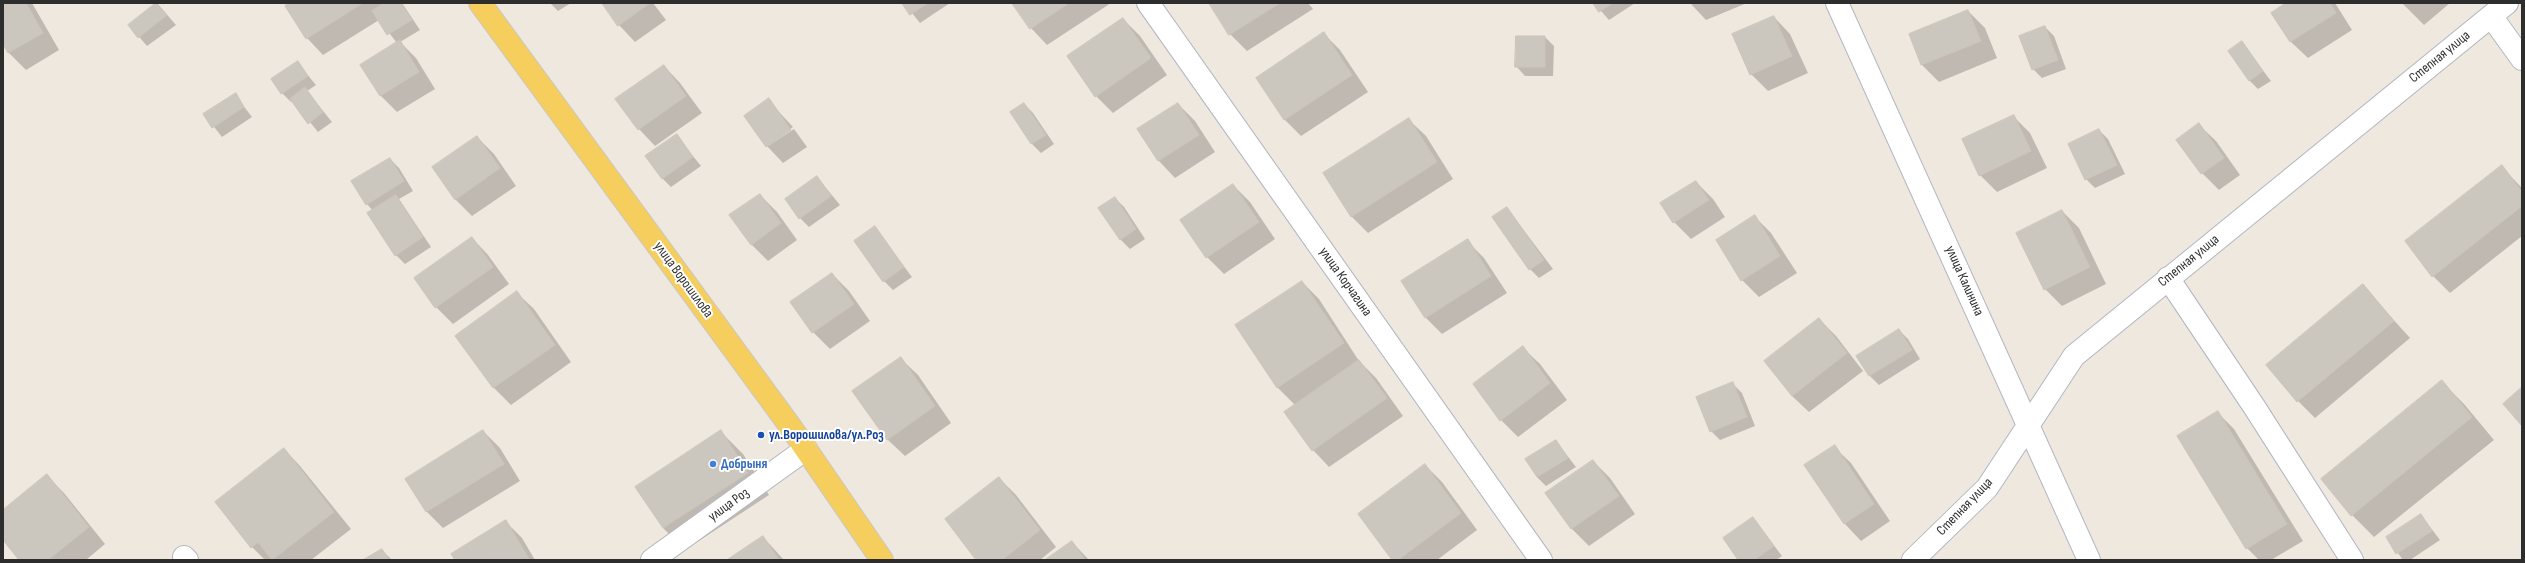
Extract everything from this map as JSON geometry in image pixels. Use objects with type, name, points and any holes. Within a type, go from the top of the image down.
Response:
[{"type":"main road","name":"улица Ворошилова","points":[[480,3],[806,449],[882,560]]},
{"type":"street","name":"улица Корчагина","points":[[1148,3],[1541,560]]},
{"type":"street","name":"улица Калинина","points":[[1838,3],[1973,300],[2028,428],[2088,560]]},
{"type":"street","name":"Степная улица","points":[[1913,560],[1986,488],[2028,428],[2074,356],[2499,9]]},
{"type":"street","points":[[2499,9],[2522,60]]},
{"type":"street","points":[[2168,278],[2255,408],[2352,560]]},
{"type":"street","name":"улица Роз","points":[[652,560],[806,449]]},
{"type":"building","points":[[3,3],[26,3],[43,33],[8,53],[3,44]]},
{"type":"building","points":[[156,3],[167,15],[138,38],[128,25]]},
{"type":"building","points":[[289,3],[363,3],[306,39],[285,6]]},
{"type":"building","points":[[384,3],[401,3],[412,20],[387,35],[372,11]]},
{"type":"building","points":[[602,3],[650,3],[618,26]]},
{"type":"building","points":[[902,3],[928,3],[910,15]]},
{"type":"building","points":[[1012,3],[1069,3],[1030,29]]},
{"type":"building","points":[[1209,3],[1280,3],[1229,35]]},
{"type":"building","points":[[1593,3],[1613,3],[1599,12]]},
{"type":"building","points":[[2286,3],[2330,3],[2336,13],[2290,42],[2271,13]]},
{"type":"building","points":[[1968,10],[1981,41],[1921,65],[1909,34]]},
{"type":"building","points":[[1774,16],[1792,56],[1750,75],[1732,34]]},
{"type":"building","points":[[1123,18],[1151,58],[1095,97],[1067,56]]},
{"type":"building","points":[[2045,26],[2058,60],[2032,70],[2019,36]]},
{"type":"building","points":[[1324,32],[1352,75],[1284,120],[1256,78]]},
{"type":"building","points":[[1516,36],[1545,36],[1545,67],[1515,67]]},
{"type":"building","points":[[400,40],[419,72],[380,96],[360,65]]},
{"type":"building","points":[[2242,41],[2263,71],[2249,81],[2228,51]]},
{"type":"building","points":[[298,61],[308,76],[281,94],[271,79]]},
{"type":"building","points":[[664,65],[686,96],[638,130],[615,99]]},
{"type":"building","points":[[305,87],[323,112],[308,124],[290,99]]},
{"type":"building","points":[[236,93],[244,107],[212,128],[203,114]]},
{"type":"building","points":[[769,98],[791,130],[766,147],[744,116]]},
{"type":"building","points":[[1024,103],[1046,135],[1031,144],[1010,112]]},
{"type":"building","points":[[1178,103],[1199,135],[1158,161],[1137,129]]},
{"type":"building","points":[[2014,115],[2031,151],[1979,176],[1962,139]]},
{"type":"building","points":[[1409,118],[1437,162],[1351,217],[1323,173]]},
{"type":"building","points":[[2199,123],[2224,158],[2201,174],[2176,140]]},
{"type":"building","points":[[2099,129],[2117,165],[2085,180],[2068,144]]},
{"type":"building","points":[[677,134],[693,157],[662,179],[645,156]]},
{"type":"building","points":[[477,136],[500,168],[455,200],[432,167]]},
{"type":"building","points":[[390,158],[404,181],[366,205],[351,181]]},
{"type":"building","points":[[2502,165],[2522,192],[2522,206],[2432,277],[2405,241]]},
{"type":"building","points":[[817,176],[831,196],[799,219],[785,199]]},
{"type":"building","points":[[1696,181],[1709,200],[1673,223],[1660,203]]},
{"type":"building","points":[[1233,184],[1259,222],[1206,258],[1180,220]]},
{"type":"building","points":[[760,194],[781,223],[751,245],[729,215]]},
{"type":"building","points":[[396,195],[423,237],[395,256],[367,213]]},
{"type":"building","points":[[1115,197],[1136,229],[1120,240],[1098,208]]},
{"type":"building","points":[[1507,207],[1544,260],[1529,270],[1492,217]]},
{"type":"building","points":[[2062,210],[2090,267],[2044,290],[2016,233]]},
{"type":"building","points":[[1755,215],[1780,256],[1741,281],[1716,240]]},
{"type":"building","points":[[875,226],[904,267],[883,282],[854,241]]},
{"type":"building","points":[[472,237],[493,267],[435,308],[414,278]]},
{"type":"building","points":[[1468,239],[1491,276],[1425,318],[1401,281]]},
{"type":"building","points":[[832,273],[854,304],[812,333],[790,302]]},
{"type":"building","points":[[1302,281],[1344,343],[1277,388],[1235,325]]},
{"type":"building","points":[[2363,284],[2394,321],[2297,402],[2266,365]]},
{"type":"building","points":[[517,291],[555,345],[493,388],[455,336]]},
{"type":"building","points":[[1819,318],[1847,353],[1792,396],[1764,361]]},
{"type":"building","points":[[1899,329],[1912,350],[1869,376],[1856,356]]},
{"type":"building","points":[[1523,346],[1550,383],[1500,421],[1473,384]]},
{"type":"building","points":[[901,357],[935,406],[887,440],[852,391]]},
{"type":"building","points":[[1359,360],[1387,398],[1312,451],[1284,412]]},
{"type":"building","points":[[2442,380],[2472,417],[2351,516],[2321,479]]},
{"type":"building","points":[[1733,382],[1747,417],[1710,432],[1696,397]]},
{"type":"building","points":[[2521,388],[2522,389],[2522,426],[2503,404]]},
{"type":"building","points":[[2218,411],[2287,524],[2246,549],[2177,436]]},
{"type":"building","points":[[483,430],[504,464],[426,512],[405,479]]},
{"type":"building","points":[[721,430],[748,473],[663,528],[635,487]]},
{"type":"building","points":[[1556,440],[1568,458],[1537,477],[1525,459]]},
{"type":"building","points":[[1835,445],[1874,504],[1844,524],[1804,465]]},
{"type":"building","points":[[284,448],[334,512],[272,560],[258,542],[251,548],[215,502]]},
{"type":"building","points":[[1593,460],[1619,496],[1571,529],[1545,493]]},
{"type":"building","points":[[1425,464],[1461,513],[1398,560],[1392,560],[1358,514]]},
{"type":"building","points":[[47,474],[89,527],[48,560],[19,560],[3,540],[3,510]]},
{"type":"building","points":[[999,477],[1040,530],[1002,560],[976,560],[945,519]]},
{"type":"building","points":[[2421,514],[2432,531],[2396,554],[2386,537]]},
{"type":"building","points":[[1753,517],[1774,546],[1754,560],[1738,560],[1723,538]]},
{"type":"building","points":[[506,520],[529,559],[455,560],[451,554]]},
{"type":"building","points":[[763,536],[779,560],[727,560]]},
{"type":"building","points":[[1072,541],[1085,560],[1045,560]]},
{"type":"building","points":[[382,549],[389,560],[363,560]]},
{"type":"place","name":"ул.Ворошилова/ул.Роз","points":[[761,435]]},
{"type":"place","name":"Добрыня","points":[[713,464]]}]
